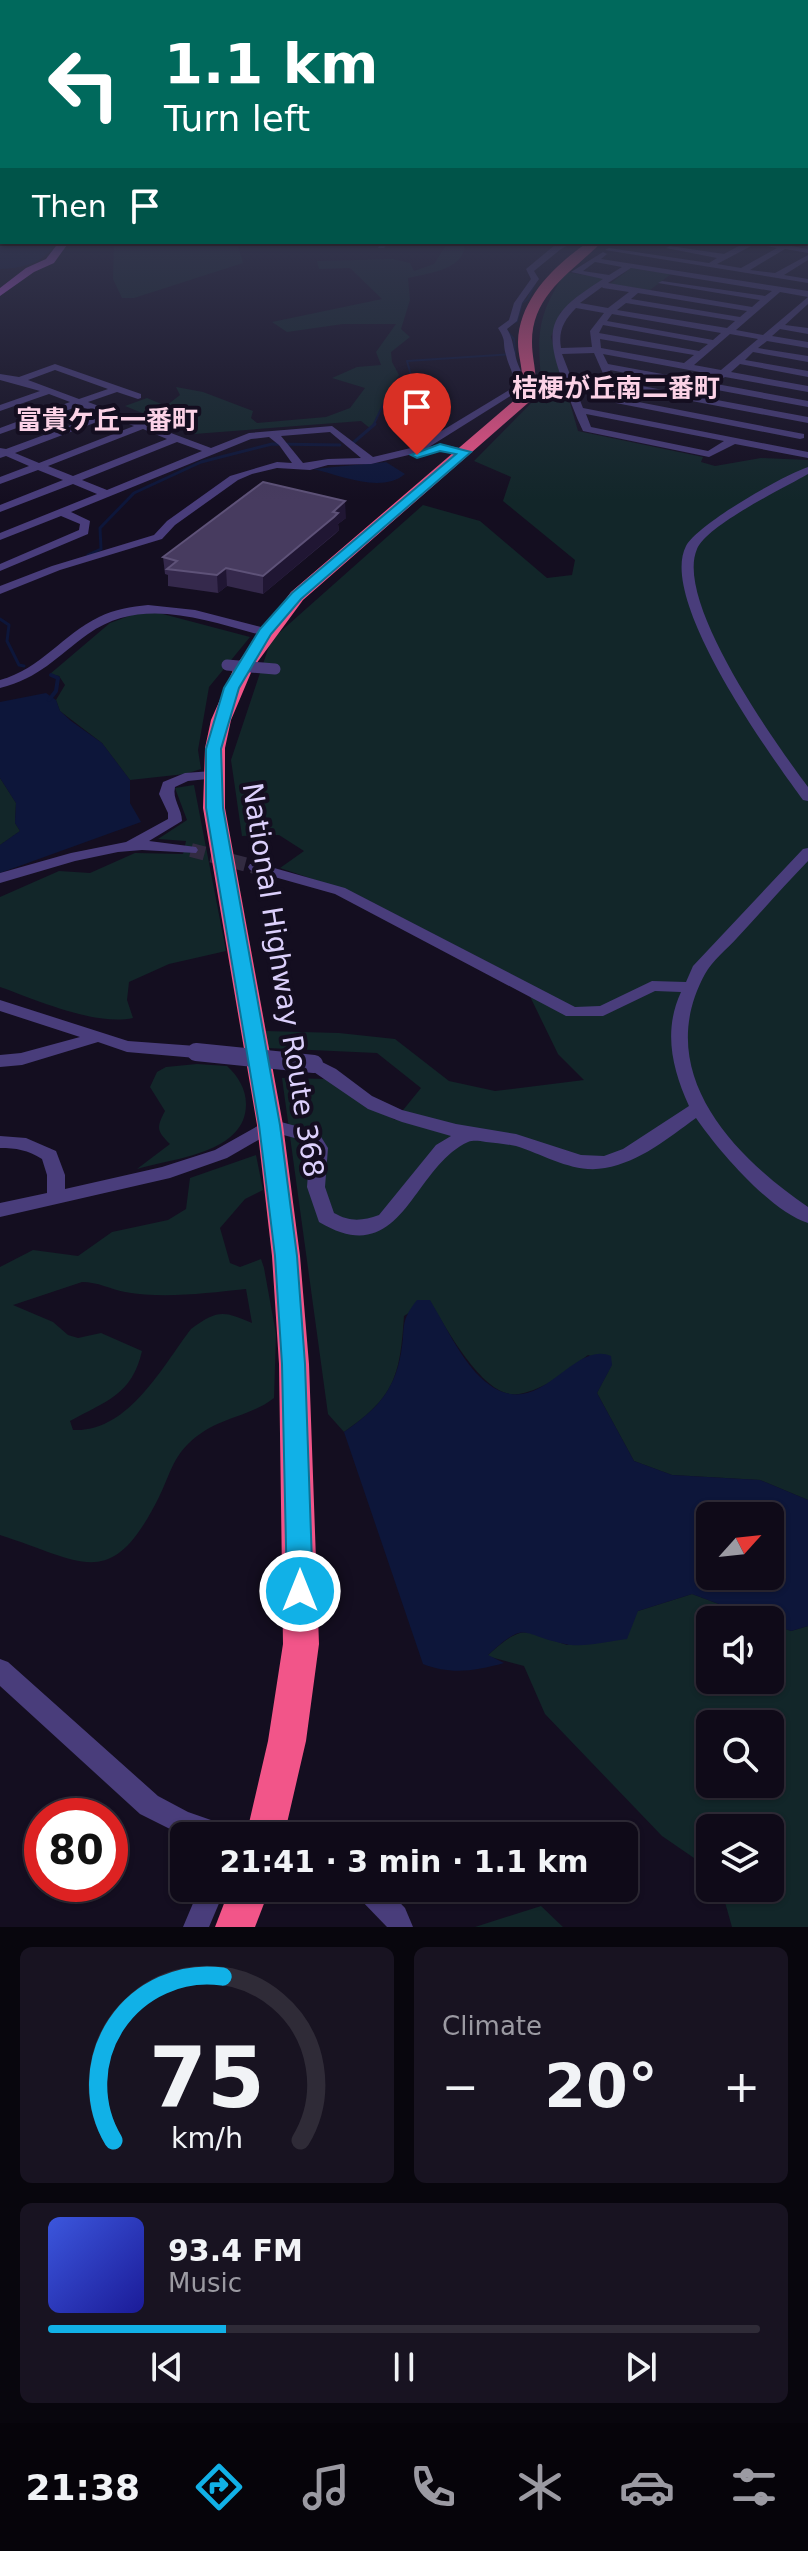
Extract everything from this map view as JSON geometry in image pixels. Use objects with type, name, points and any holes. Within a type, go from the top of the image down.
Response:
[{"type":"highway","name":"National Highway Route 368","points":[[268,1822],[287,1741],[301,1644],[294,1364],[286,1256],[270,1125],[214,808],[212,775],[216,739],[228,698],[265,632],[297,596],[465,452],[527,393],[532,373],[525,341],[530,321]]},
{"type":"highway","points":[[235,1927],[245,1902]]},
{"type":"street","points":[[1,590],[53,567],[158,537],[171,523],[239,475],[277,465],[371,461],[419,449],[512,393],[519,373],[511,355],[510,340],[502,328],[513,321]]},
{"type":"street","points":[[561,321],[556,330],[558,351],[587,429],[709,454],[734,440]]},
{"type":"street","points":[[669,321],[808,345]]},
{"type":"street","points":[[687,366],[741,321]]},
{"type":"street","points":[[663,427],[784,321]]},
{"type":"street","points":[[716,343],[599,322],[594,335],[597,350],[619,401],[804,434]]},
{"type":"street","points":[[778,326],[808,331]]},
{"type":"street","points":[[594,335],[701,354]]},
{"type":"street","points":[[751,349],[808,359]]},
{"type":"street","points":[[558,351],[597,350],[808,389]]},
{"type":"street","points":[[637,373],[652,360]]},
{"type":"street","points":[[738,361],[808,374]]},
{"type":"street","points":[[604,366],[808,404]]},
{"type":"street","points":[[0,386],[55,367],[138,396]]},
{"type":"street","points":[[0,377],[19,380],[210,451]]},
{"type":"street","points":[[611,383],[808,420]]},
{"type":"street","points":[[0,431],[116,389]]},
{"type":"street","points":[[0,408],[49,391]]},
{"type":"street","points":[[580,410],[808,455]]},
{"type":"street","points":[[2,453],[110,414]]},
{"type":"street","points":[[0,481],[143,426]]},
{"type":"street","points":[[0,540],[249,436],[332,429],[371,461]]},
{"type":"street","points":[[271,434],[284,444],[300,466]]},
{"type":"street","points":[[778,449],[804,434]]},
{"type":"street","points":[[0,509],[178,438]]},
{"type":"street","points":[[401,455],[412,456],[440,447],[465,452]]},
{"type":"street","points":[[2,453],[107,494]]},
{"type":"street","points":[[808,470],[708,531],[692,546],[685,569],[691,594],[727,677],[743,706],[808,797]]},
{"type":"street","points":[[0,568],[84,532],[86,523],[61,512]]},
{"type":"street","points":[[0,540],[53,567]]},
{"type":"street","points":[[0,684],[34,673],[98,620],[121,611],[169,609],[265,632]]},
{"type":"street","points":[[227,665],[275,669]]},
{"type":"street","points":[[126,846],[175,821],[175,813],[166,794],[168,785],[185,777],[212,775]]},
{"type":"street","points":[[0,878],[84,852],[126,846],[174,846],[191,850]]},
{"type":"street","points":[[808,852],[699,970],[688,987],[679,1021],[680,1055],[698,1108],[718,1138],[750,1173],[808,1216]]},
{"type":"street","points":[[255,867],[340,891],[572,1012],[603,1011],[652,986],[688,987]]},
{"type":"street","points":[[0,1005],[127,1046],[314,1064],[378,1107],[469,1134],[513,1139],[575,1160],[602,1162],[647,1145],[698,1108]]},
{"type":"street","points":[[0,1061],[22,1059],[102,1036]]},
{"type":"street","points":[[0,1210],[164,1173],[221,1154],[270,1125],[304,1133],[316,1141],[319,1148],[316,1187],[326,1217],[343,1227],[367,1227],[386,1220],[442,1149],[469,1134]]},
{"type":"street","points":[[0,1142],[28,1144],[50,1155],[56,1175],[56,1195]]},
{"type":"street","points":[[0,1670],[149,1805],[174,1822]]},
{"type":"street","points":[[196,1927],[207,1902]]},
{"type":"street","points":[[381,1902],[396,1917],[400,1927]]},
{"type":"green space","points":[[404,321],[401,329],[410,337],[391,352],[399,375],[371,429],[361,421],[194,434],[125,406],[147,398],[166,406],[180,395],[176,387],[203,392],[253,411],[251,418],[257,423],[326,417],[350,408],[365,388],[332,378],[357,367],[381,365],[376,352],[396,324],[343,324],[287,332],[272,322]]},
{"type":"green space","points":[[542,321],[557,321],[551,337],[578,431],[703,457],[701,462],[715,466],[761,458],[808,460],[808,1500],[760,1480],[672,1475],[634,1461],[597,1393],[612,1364],[588,1355],[556,1379],[538,1388],[519,1394],[506,1393],[479,1374],[455,1343],[429,1300],[404,1316],[397,1370],[392,1383],[374,1408],[344,1432],[328,1414],[282,1078],[329,1079],[395,1120],[421,1088],[377,1053],[267,1048],[265,1031],[339,1033],[395,1039],[449,1081],[495,1091],[584,1080],[558,1054],[522,980],[354,893],[280,868],[304,851],[279,835],[242,836],[231,760],[271,640],[423,505],[480,521],[547,578],[572,575],[575,560],[503,501],[511,477],[474,461],[542,392]]},
{"type":"green space","points":[[137,613],[159,613],[250,637],[209,687],[198,750],[201,769],[185,774],[130,780],[102,743],[60,711],[56,700],[65,685],[59,676],[50,674],[110,623]]},
{"type":"green space","points":[[0,778],[16,803],[15,823],[20,831],[0,845]]},
{"type":"green space","points":[[194,785],[226,951],[169,964],[129,982],[127,1000],[133,1018],[84,1015],[0,987],[0,897],[59,871],[90,873],[135,853],[183,854],[186,841],[158,839],[187,820],[175,788]]},
{"type":"green space","points":[[197,1064],[227,1066],[235,1074],[246,1098],[243,1120],[234,1133],[206,1151],[137,1169],[170,1144],[159,1129],[165,1111],[150,1087],[157,1072],[166,1067]]},
{"type":"green space","points":[[256,1155],[263,1190],[245,1199],[220,1228],[230,1263],[240,1267],[261,1259],[264,1268],[276,1334],[274,1398],[210,1428],[188,1444],[174,1463],[142,1527],[126,1547],[110,1558],[93,1562],[75,1560],[0,1535],[0,1267],[33,1250],[78,1256],[112,1232],[168,1220],[186,1209],[190,1178]],"holes":[[[82,1282],[155,1295],[246,1289],[252,1323],[228,1314],[215,1315],[200,1323],[191,1329],[142,1395],[127,1409],[111,1421],[93,1428],[73,1430],[70,1421],[106,1402],[132,1378],[142,1351],[101,1333],[78,1338],[68,1335],[53,1322],[13,1305]]]},
{"type":"green space","points":[[692,1594],[724,1606],[696,1606],[696,1694],[784,1694],[784,1628],[791,1631],[808,1626],[808,1927],[732,1927],[725,1902],[784,1902],[784,1814],[696,1814],[696,1859],[662,1836],[545,1714],[524,1666],[487,1656],[509,1638],[524,1632],[567,1645],[638,1611]]},
{"type":"green space","points":[[541,1906],[563,1927],[475,1927]]},
{"type":"water","points":[[386,462],[405,474],[395,480],[372,483],[313,469]]},
{"type":"water","points":[[46,693],[56,700],[60,711],[71,721],[102,743],[130,780],[130,803],[141,822],[0,873],[0,845],[20,831],[15,823],[16,803],[0,778],[0,702]]},
{"type":"water","points":[[417,1300],[430,1300],[476,1373],[497,1390],[516,1394],[534,1391],[581,1360],[596,1354],[611,1356],[612,1365],[597,1393],[634,1461],[672,1475],[760,1480],[808,1500],[808,1626],[791,1631],[784,1628],[784,1606],[724,1606],[692,1594],[638,1611],[627,1639],[572,1645],[518,1633],[488,1655],[504,1663],[463,1671],[443,1670],[423,1664],[344,1432],[374,1408],[394,1379],[408,1314]]},
{"type":"building","points":[[263,482],[345,501],[333,512],[338,513],[334,517],[263,576],[226,568],[217,575],[167,569],[177,561],[163,557]]},
{"type":"waterway","points":[[511,324],[517,321]]},
{"type":"waterway","points":[[373,426],[390,390],[412,379],[407,361],[515,354],[514,339],[506,330]]},
{"type":"waterway","points":[[354,442],[373,426]]},
{"type":"waterway","points":[[88,555],[101,549],[100,528],[134,493],[201,462],[272,444],[340,445]]},
{"type":"waterway","points":[[0,619],[9,625],[7,641],[19,665],[24,666]]},
{"type":"waterway","points":[[49,700],[56,691],[58,678],[51,675]]},
{"type":"tunnel","points":[[191,850],[255,867]]},
{"type":"district","name":"桔梗が丘南二番町","points":[[616,388]]},
{"type":"district","name":"富貴ケ丘一番町","points":[[107,420]]},
{"type":"route","points":[[300,1591],[294,1364],[286,1256],[270,1125],[214,808],[214,749],[231,688],[265,632],[297,596],[465,452],[440,447],[417,455]]}]
